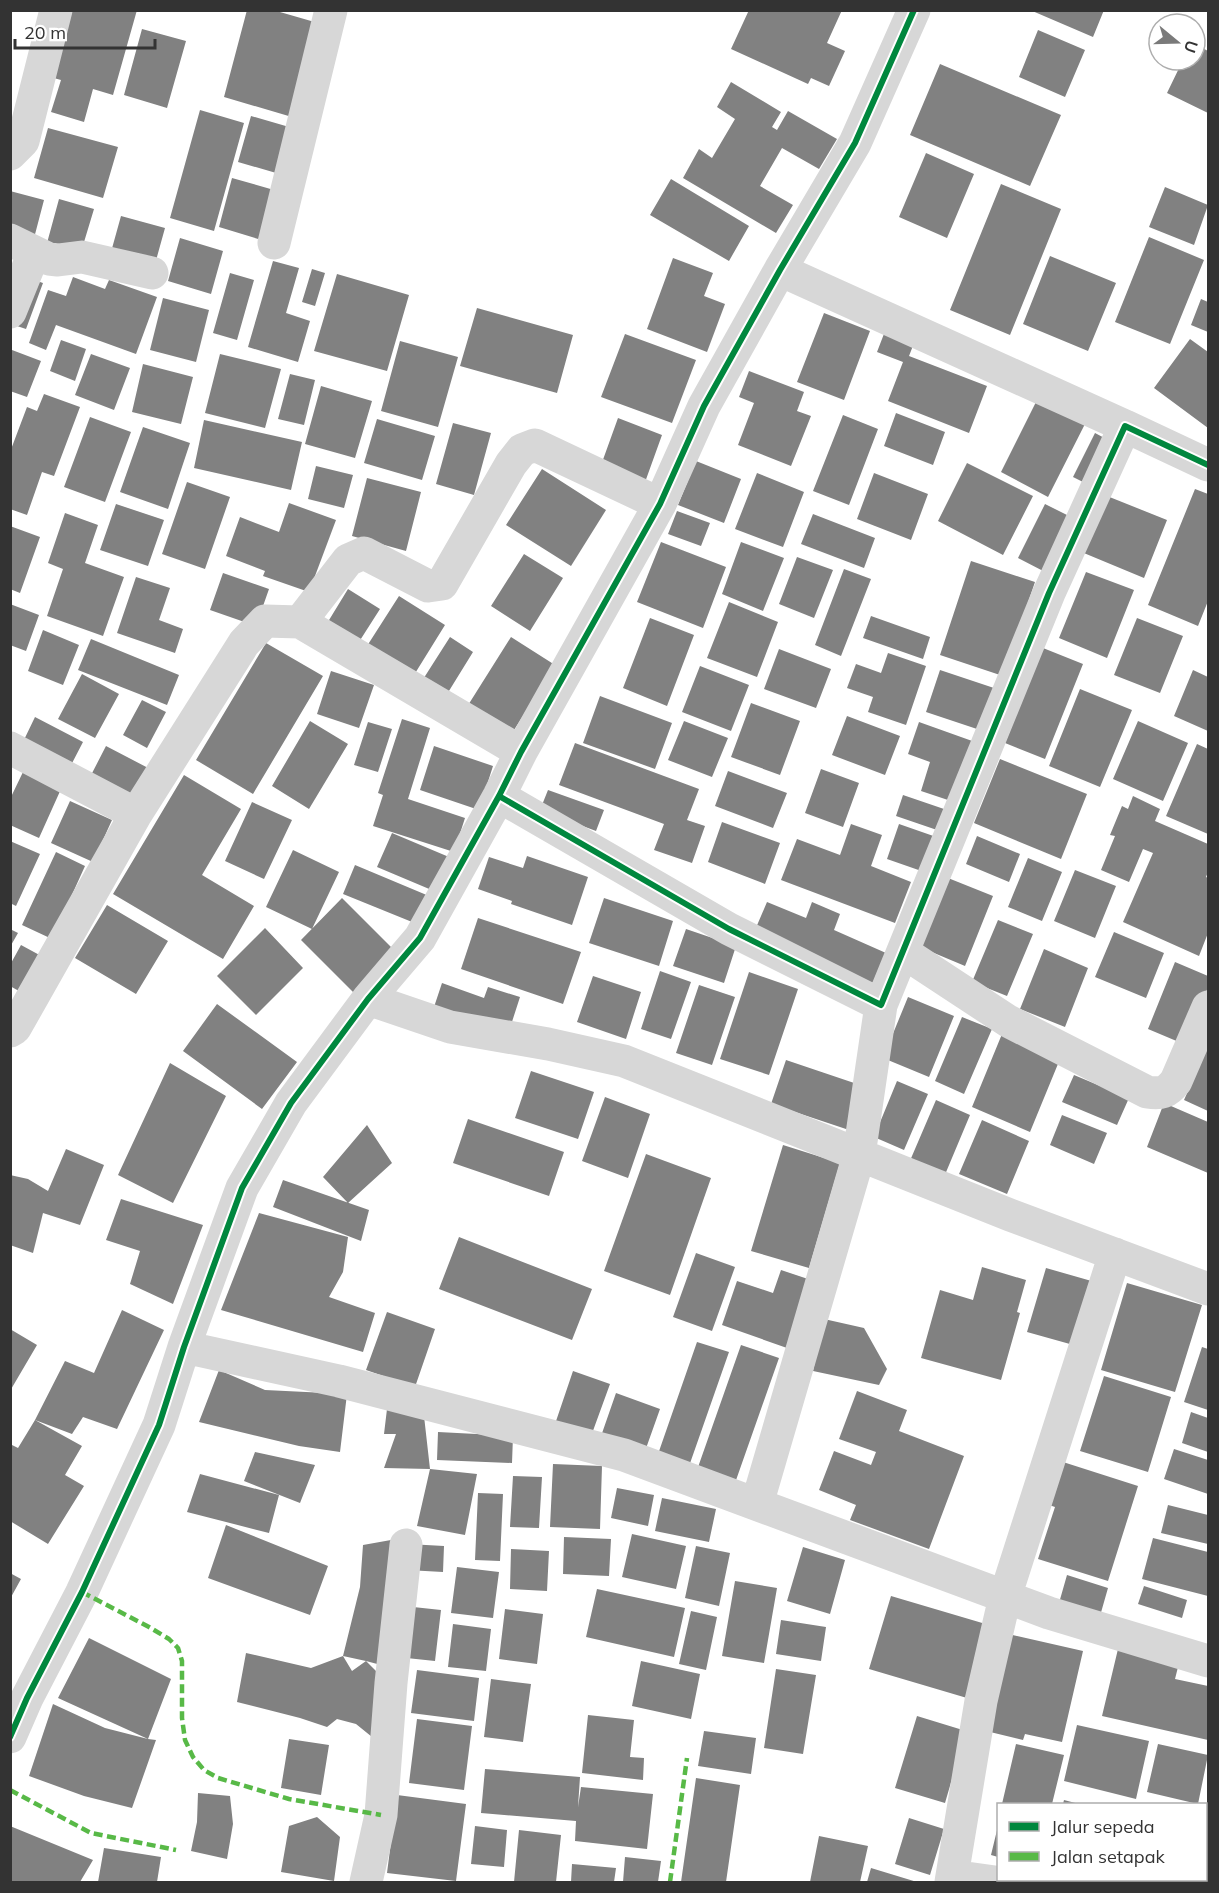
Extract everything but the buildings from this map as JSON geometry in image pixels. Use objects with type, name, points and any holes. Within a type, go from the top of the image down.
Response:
[{"type":"street","points":[[10,154],[23,141],[57,10]]},
{"type":"street","points":[[274,243],[331,10]]},
{"type":"street","points":[[10,1737],[19,1687],[82,1592],[159,1425],[184,1347],[242,1188],[291,1103],[368,999],[420,938],[660,504],[704,406],[780,270],[855,143],[906,13]]},
{"type":"street","points":[[10,312],[22,246],[49,259],[81,257],[152,273]]},
{"type":"street","points":[[780,270],[1209,465]]},
{"type":"street","points":[[757,1504],[859,1155],[881,1005],[1049,593],[1125,426]]},
{"type":"street","points":[[300,622],[348,560],[364,553],[428,586],[442,584],[511,464],[522,450],[535,445],[660,504]]},
{"type":"street","points":[[10,1031],[15,1028],[136,814],[244,643],[265,621],[300,622],[521,752]]},
{"type":"street","points":[[10,748],[136,814]]},
{"type":"street","points":[[499,796],[729,929],[881,1005]]},
{"type":"street","points":[[903,952],[1008,1021],[1147,1092],[1158,1094],[1168,1091],[1176,1081],[1209,1007]]},
{"type":"street","points":[[368,999],[450,1027],[548,1044],[624,1061],[859,1155],[1209,1289]]},
{"type":"street","points":[[995,1882],[951,1879],[981,1701],[1005,1597],[1116,1254]]},
{"type":"street","points":[[184,1347],[339,1381],[624,1455],[1005,1597],[1209,1661]]},
{"type":"street","points":[[366,1882],[381,1815],[391,1683],[406,1545]]},
{"type":"street","points":[[1110,1882],[1129,1881]]},
{"type":"marked path","points":[[82,1592],[149,1627],[169,1639],[178,1648],[182,1661],[182,1718],[185,1740],[193,1757],[204,1770],[218,1778],[289,1799],[381,1815]]},
{"type":"marked path","points":[[670,1882],[687,1758]]},
{"type":"marked path","points":[[10,1790],[91,1833],[176,1850]]},
{"type":"cycle path","points":[[10,1737],[27,1698],[82,1592],[159,1425],[184,1347],[242,1188],[291,1103],[368,999],[420,938],[660,504],[704,406],[780,270],[855,143],[914,10]]},
{"type":"cycle path","points":[[499,796],[729,929],[881,1005],[1049,593],[1125,426],[1208,465]]}]
